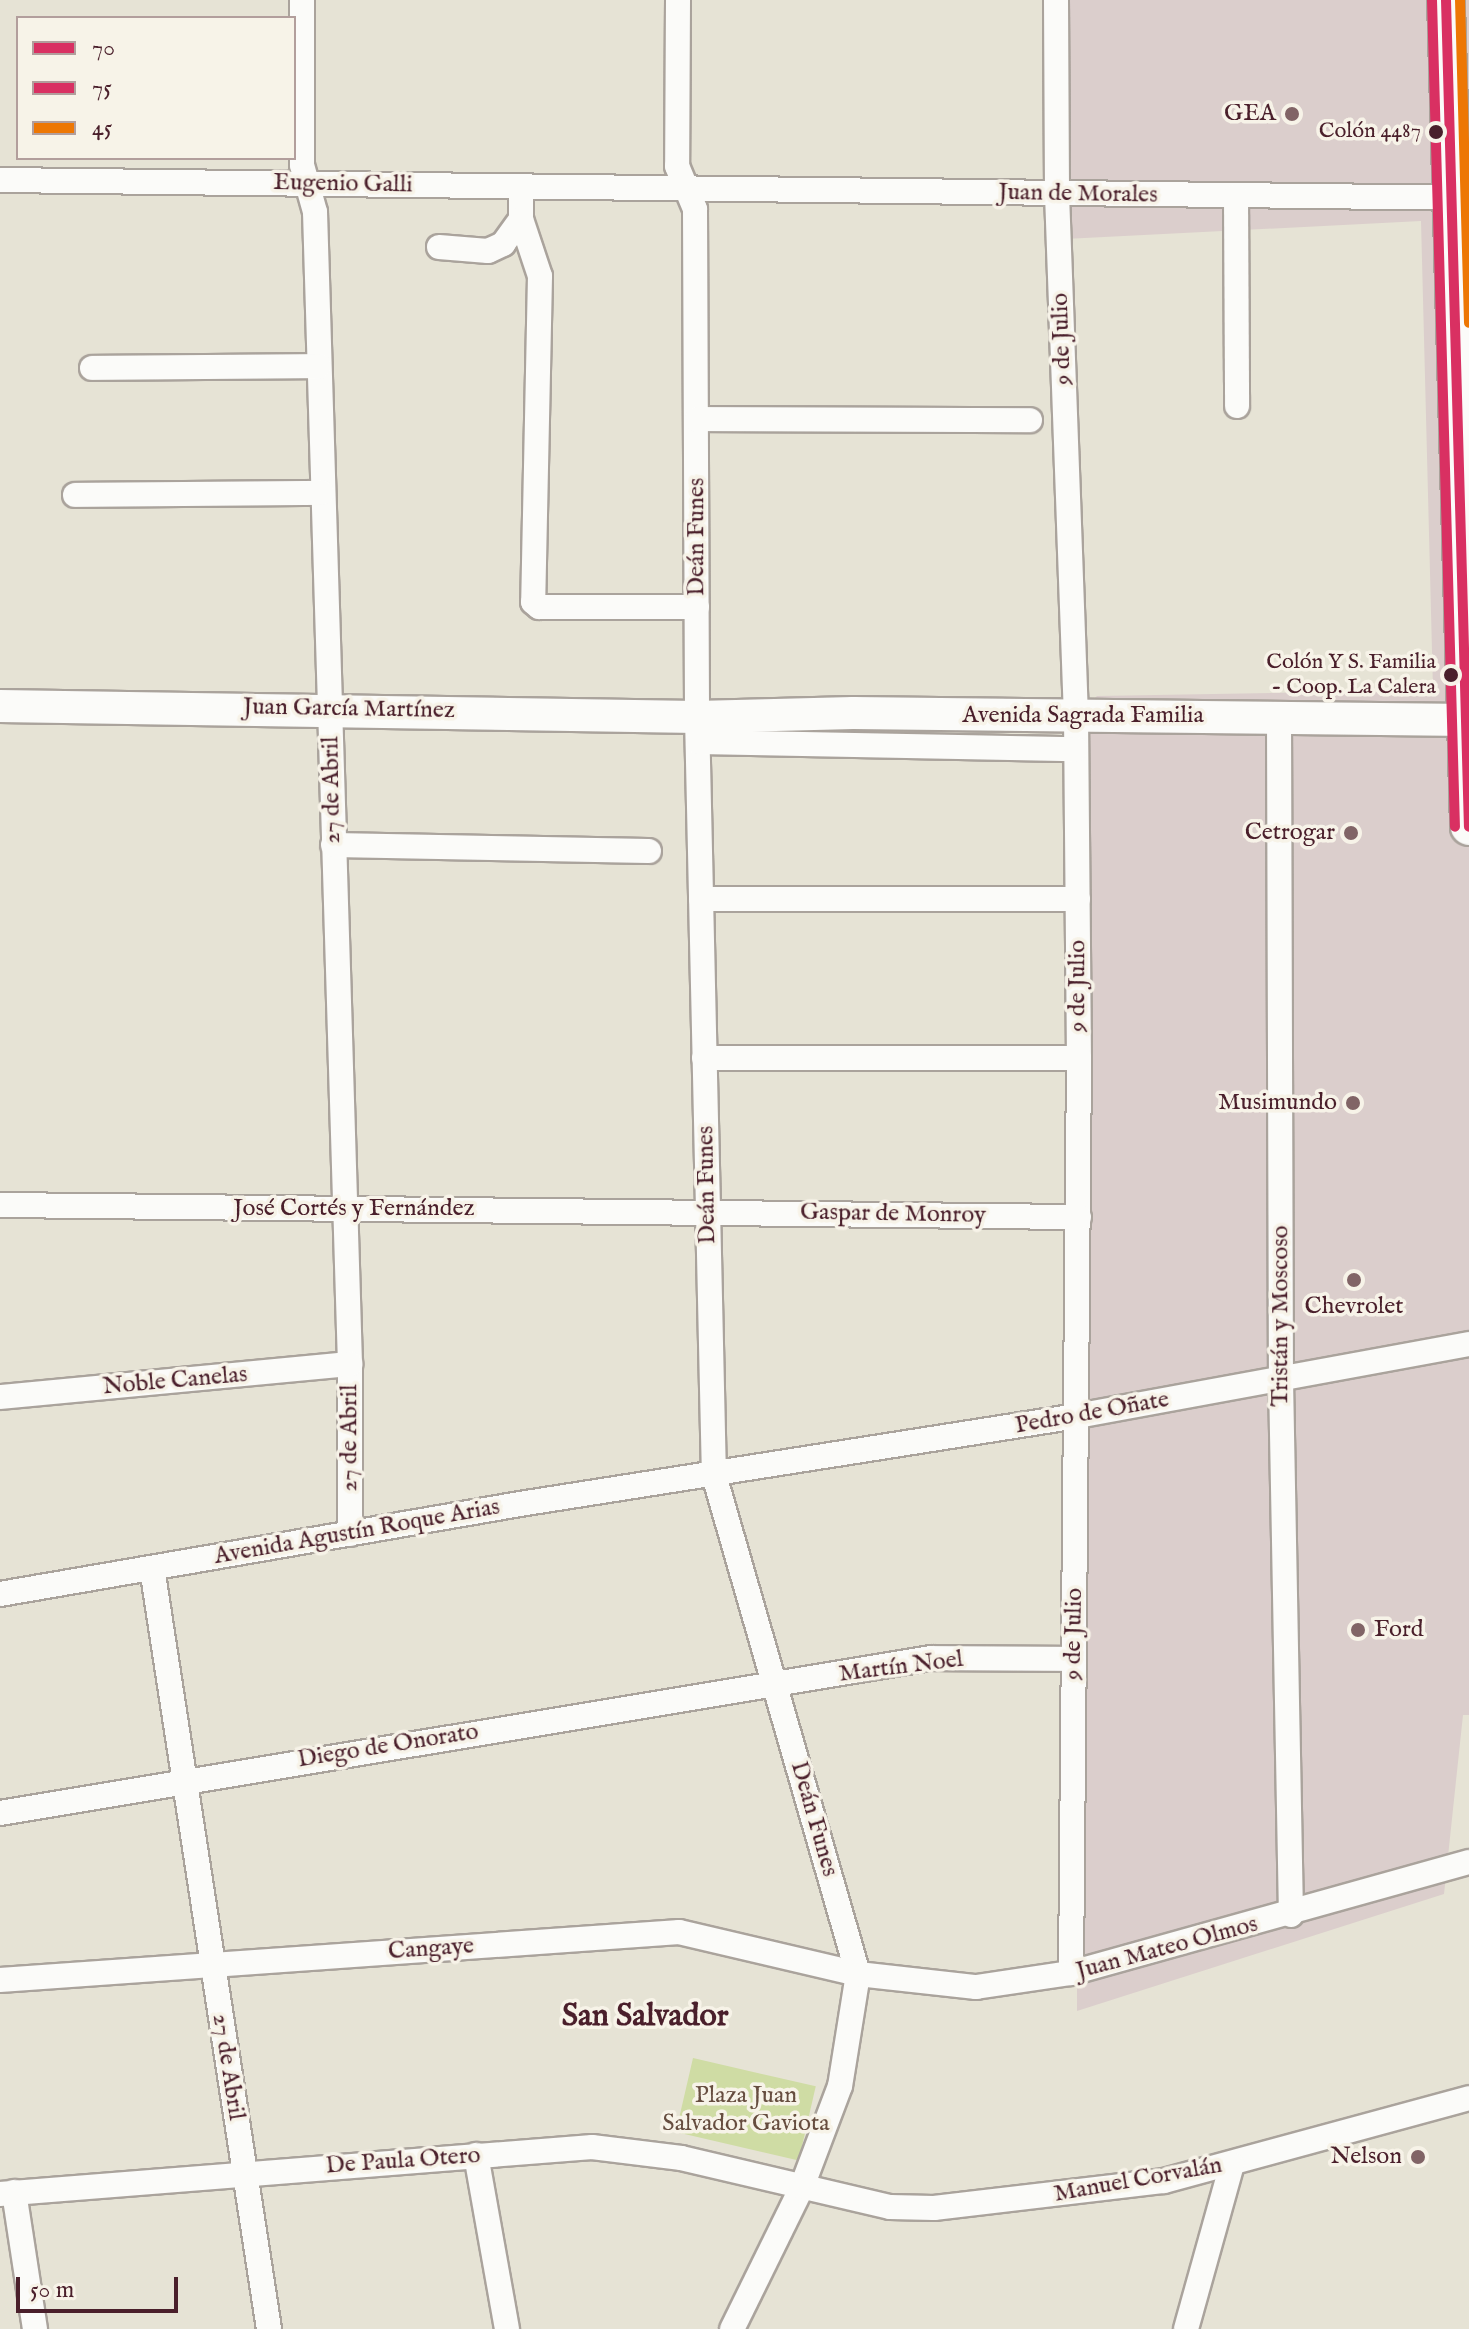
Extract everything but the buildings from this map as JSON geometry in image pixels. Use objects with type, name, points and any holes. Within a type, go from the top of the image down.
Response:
[{"type":"main road","points":[[1446,0],[1460,198],[1469,827]]},
{"type":"main road","name":"Juan García Martínez","points":[[0,706],[330,708],[697,729]]},
{"type":"main road","name":"Avenida Sagrada Familia","points":[[697,729],[1076,716],[1468,720]]},
{"type":"street","name":"27 de Abril","points":[[302,0],[302,165],[315,212],[350,1364],[350,1534]]},
{"type":"street","name":"Deán Funes","points":[[678,0],[677,166],[695,209],[697,729],[714,1475],[858,1974],[840,2086],[801,2189],[732,2329]]},
{"type":"street","name":"9 de Julio","points":[[1056,0],[1057,194],[1076,716],[1078,899],[1079,1217],[1071,1973]]},
{"type":"street","name":"Eugenio Galli","points":[[0,180],[687,187]]},
{"type":"street","points":[[521,186],[521,219],[540,276],[533,602],[539,607],[697,607]]},
{"type":"street","name":"Juan de Morales","points":[[687,187],[1460,198]]},
{"type":"street","points":[[1236,196],[1237,406]]},
{"type":"street","points":[[439,247],[488,251],[503,244],[521,219]]},
{"type":"street","points":[[92,368],[319,366]]},
{"type":"street","points":[[697,419],[1030,420]]},
{"type":"street","points":[[75,495],[322,493]]},
{"type":"street","name":"Tristán y Moscoso","points":[[1279,717],[1281,1380],[1291,1915]]},
{"type":"street","points":[[697,729],[1076,749]]},
{"type":"street","points":[[333,845],[649,851]]},
{"type":"street","points":[[701,899],[1078,899]]},
{"type":"street","points":[[704,1058],[1079,1058]]},
{"type":"street","name":"José Cortés y Fernández","points":[[0,1205],[344,1210],[708,1210]]},
{"type":"street","name":"Gaspar de Monroy","points":[[708,1210],[1079,1217]]},
{"type":"street","name":"Pedro de Oñate","points":[[714,1475],[1077,1416],[1469,1344]]},
{"type":"street","name":"Noble Canelas","points":[[0,1397],[350,1364]]},
{"type":"street","name":"Avenida Agustín Roque Arias","points":[[0,1594],[714,1475]]},
{"type":"street","name":"27 de Abril","points":[[152,1568],[269,2329]]},
{"type":"street","name":"Martín Noel","points":[[776,1684],[931,1658],[1074,1659]]},
{"type":"street","name":"Diego de Onorato","points":[[0,1813],[184,1778],[776,1684]]},
{"type":"street","name":"Juan Mateo Olmos","points":[[858,1974],[950,1987],[1071,1973],[1291,1915],[1469,1862]]},
{"type":"street","name":"Cangaye","points":[[0,1980],[679,1932],[858,1974]]},
{"type":"street","name":"Manuel Corvalán","points":[[801,2189],[890,2207],[934,2208],[1111,2190],[1232,2164],[1469,2098]]},
{"type":"street","name":"De Paula Otero","points":[[7,2193],[592,2147],[634,2150],[801,2189]]},
{"type":"street","points":[[476,2155],[507,2329]]},
{"type":"street","points":[[1186,2329],[1232,2164]]},
{"type":"street","points":[[7,2193],[35,2329]]},
{"type":"shaded area","points":[[1044,0],[1469,0],[1469,1715],[1463,1715],[1444,1894],[1077,2011],[1076,716],[1097,696],[1433,690],[1421,221],[1045,240]]},
{"type":"green space","name":"Plaza Juan Salvador Gaviota","points":[[693,2058],[816,2086],[799,2160],[676,2132]]},
{"type":"transit line","name":"75","points":[[1432,0],[1455,827]]},
{"type":"transit line","name":"70","points":[[1446,0],[1469,827]]},
{"type":"transit line","name":"45","points":[[1460,0],[1469,323]]},
{"type":"place","name":"GEA","points":[[1292,114]]},
{"type":"place","name":"Colón 4487","points":[[1436,132]]},
{"type":"place","name":"Colón Y S. Familia - Coop. La Calera","points":[[1451,675]]},
{"type":"place","name":"Cetrogar","points":[[1351,833]]},
{"type":"place","name":"Musimundo","points":[[1353,1103]]},
{"type":"place","name":"Chevrolet","points":[[1354,1280]]},
{"type":"place","name":"Ford","points":[[1358,1630]]},
{"type":"place","name":"Nelson","points":[[1418,2157]]},
{"type":"district","name":"San Salvador","points":[[645,2017]]}]
